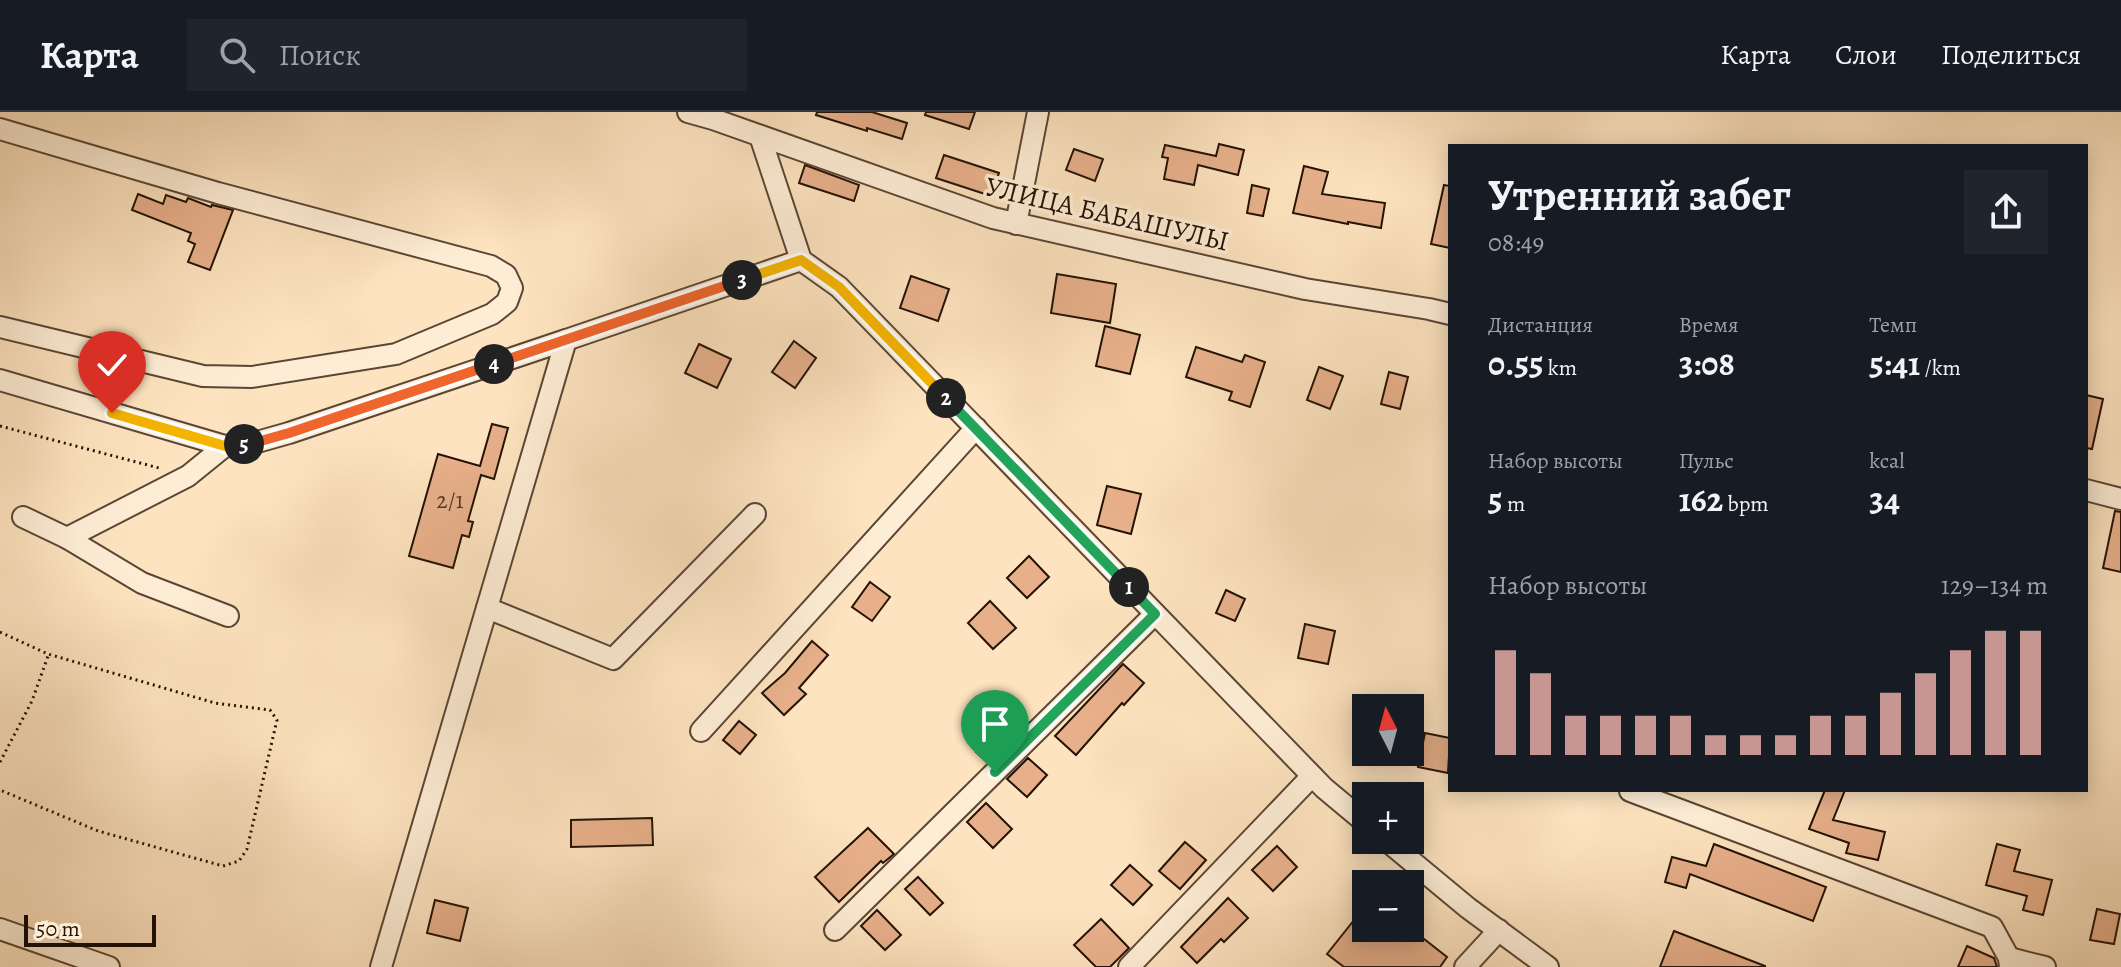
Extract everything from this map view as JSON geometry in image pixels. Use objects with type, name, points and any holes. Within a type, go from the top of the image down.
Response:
[{"type":"street","points":[[688,112],[760,136]]},
{"type":"street","points":[[726,112],[760,136],[801,260],[839,287],[1312,776],[1352,811]]},
{"type":"street","points":[[1016,224],[1038,112]]},
{"type":"street","points":[[0,129],[232,197],[491,266],[506,275],[512,288],[507,302],[492,314],[396,354],[252,377],[203,376],[0,327]]},
{"type":"street","name":"УЛИЦА БАБАШУЛЫ","points":[[760,136],[1016,224],[1305,289],[1448,314]]},
{"type":"street","points":[[0,380],[225,446],[257,442],[801,260]]},
{"type":"street","points":[[386,966],[566,340]]},
{"type":"street","points":[[701,731],[976,428]]},
{"type":"street","points":[[67,538],[188,476],[225,446]]},
{"type":"street","points":[[2088,491],[2121,499]]},
{"type":"street","points":[[487,608],[613,659],[755,514]]},
{"type":"street","points":[[23,517],[67,538],[142,583],[228,616]]},
{"type":"street","points":[[835,930],[1155,614]]},
{"type":"street","points":[[1129,967],[1312,776]]},
{"type":"street","points":[[1633,792],[1992,927],[2010,963],[2045,967]]},
{"type":"street","points":[[1403,854],[1468,908],[1548,967]]},
{"type":"street","points":[[0,929],[109,967]]},
{"type":"street","points":[[1465,967],[1499,930]]},
{"type":"path","points":[[0,426],[159,468]]},
{"type":"path","points":[[0,632],[48,654],[215,703],[270,710],[277,720],[247,849],[239,861],[223,866],[98,831],[0,790]]},
{"type":"path","points":[[0,762],[32,701],[48,654]]},
{"type":"building","points":[[817,112],[872,112],[907,123],[902,139],[816,115]]},
{"type":"building","points":[[926,112],[975,112],[969,129],[925,115]]},
{"type":"building","points":[[1219,144],[1244,150],[1238,175],[1198,165],[1194,185],[1164,179],[1168,158],[1162,157],[1165,145],[1216,156]]},
{"type":"building","points":[[1074,149],[1103,159],[1095,181],[1066,170]]},
{"type":"building","points":[[944,155],[999,173],[991,196],[936,178]]},
{"type":"building","points":[[805,165],[859,185],[854,201],[799,183]]},
{"type":"building","points":[[1304,166],[1328,172],[1322,194],[1385,203],[1381,228],[1293,213]]},
{"type":"building","points":[[1252,185],[1269,189],[1263,216],[1247,213]]},
{"type":"building","points":[[1444,185],[1448,186],[1448,248],[1431,244]]},
{"type":"building","points":[[138,194],[163,204],[166,195],[186,202],[188,198],[211,207],[233,210],[210,270],[188,262],[195,244],[188,241],[191,233],[132,210]]},
{"type":"building","points":[[1057,274],[1116,284],[1110,323],[1051,313]]},
{"type":"building","points":[[911,276],[949,289],[938,321],[900,308]]},
{"type":"building","points":[[1105,326],[1140,335],[1130,374],[1096,366]]},
{"type":"building","points":[[794,341],[816,358],[795,388],[772,372]]},
{"type":"building","points":[[699,344],[731,359],[717,388],[685,373]]},
{"type":"building","points":[[1196,347],[1242,362],[1245,355],[1265,362],[1250,407],[1229,400],[1232,392],[1186,377]]},
{"type":"building","points":[[1319,367],[1343,376],[1330,409],[1307,400]]},
{"type":"building","points":[[1389,372],[1408,377],[1400,409],[1381,404]]},
{"type":"building","points":[[2088,395],[2103,399],[2092,449],[2088,448]]},
{"type":"building","points":[[492,424],[508,428],[494,479],[481,475],[468,521],[473,522],[469,537],[462,535],[453,568],[409,556],[438,454],[480,466]]},
{"type":"building","points":[[1107,486],[1141,494],[1131,534],[1097,525]]},
{"type":"building","points":[[2115,511],[2121,512],[2121,572],[2103,568]]},
{"type":"building","points":[[1029,556],[1049,577],[1027,598],[1007,578]]},
{"type":"building","points":[[870,582],[890,597],[872,621],[852,607]]},
{"type":"building","points":[[1226,590],[1245,599],[1235,621],[1216,613]]},
{"type":"building","points":[[990,601],[1016,628],[993,649],[968,623]]},
{"type":"building","points":[[1305,624],[1335,631],[1328,664],[1298,658]]},
{"type":"building","points":[[812,641],[828,655],[799,688],[806,694],[784,715],[762,693],[785,673]]},
{"type":"building","points":[[1123,664],[1144,683],[1076,755],[1055,736]]},
{"type":"building","points":[[1009,717],[1019,726],[987,762],[976,752]]},
{"type":"building","points":[[739,721],[756,735],[740,754],[723,740]]},
{"type":"building","points":[[1425,733],[1448,738],[1448,773],[1418,767],[1424,766]]},
{"type":"building","points":[[1028,758],[1047,775],[1027,797],[1007,779]]},
{"type":"building","points":[[1824,792],[1844,792],[1833,820],[1885,832],[1878,860],[1846,853],[1849,843],[1809,829]]},
{"type":"building","points":[[986,803],[1012,829],[993,848],[967,822]]},
{"type":"building","points":[[652,818],[653,845],[571,847],[571,820]]},
{"type":"building","points":[[868,828],[894,854],[883,863],[881,861],[839,902],[815,877]]},
{"type":"building","points":[[1185,842],[1206,860],[1180,889],[1159,871]]},
{"type":"building","points":[[1714,844],[1826,887],[1813,921],[1690,874],[1686,888],[1665,882],[1672,857],[1706,866]]},
{"type":"building","points":[[1997,844],[2020,850],[2014,871],[2052,880],[2043,915],[2023,910],[2027,896],[1986,885]]},
{"type":"building","points":[[1277,846],[1297,867],[1273,891],[1252,870]]},
{"type":"building","points":[[1130,865],[1152,885],[1133,905],[1111,885]]},
{"type":"building","points":[[918,877],[943,903],[930,915],[905,889]]},
{"type":"building","points":[[1228,898],[1248,918],[1197,963],[1181,947]]},
{"type":"building","points":[[435,900],[468,908],[460,941],[427,933]]},
{"type":"building","points":[[2097,909],[2120,914],[2114,944],[2090,940]]},
{"type":"building","points":[[877,910],[901,935],[885,950],[861,926]]},
{"type":"building","points":[[1101,919],[1129,948],[1110,967],[1096,967],[1074,945]]},
{"type":"building","points":[[1352,923],[1352,942],[1424,942],[1424,939],[1447,957],[1440,967],[1344,967],[1327,954]]},
{"type":"building","points":[[1674,931],[1765,966],[1765,967],[1660,967]]},
{"type":"building","points":[[1967,946],[1994,958],[1997,967],[1958,967]]},
{"type":"route","points":[[112,413],[225,446],[257,442],[801,260],[839,287],[1155,614],[995,772]]}]
